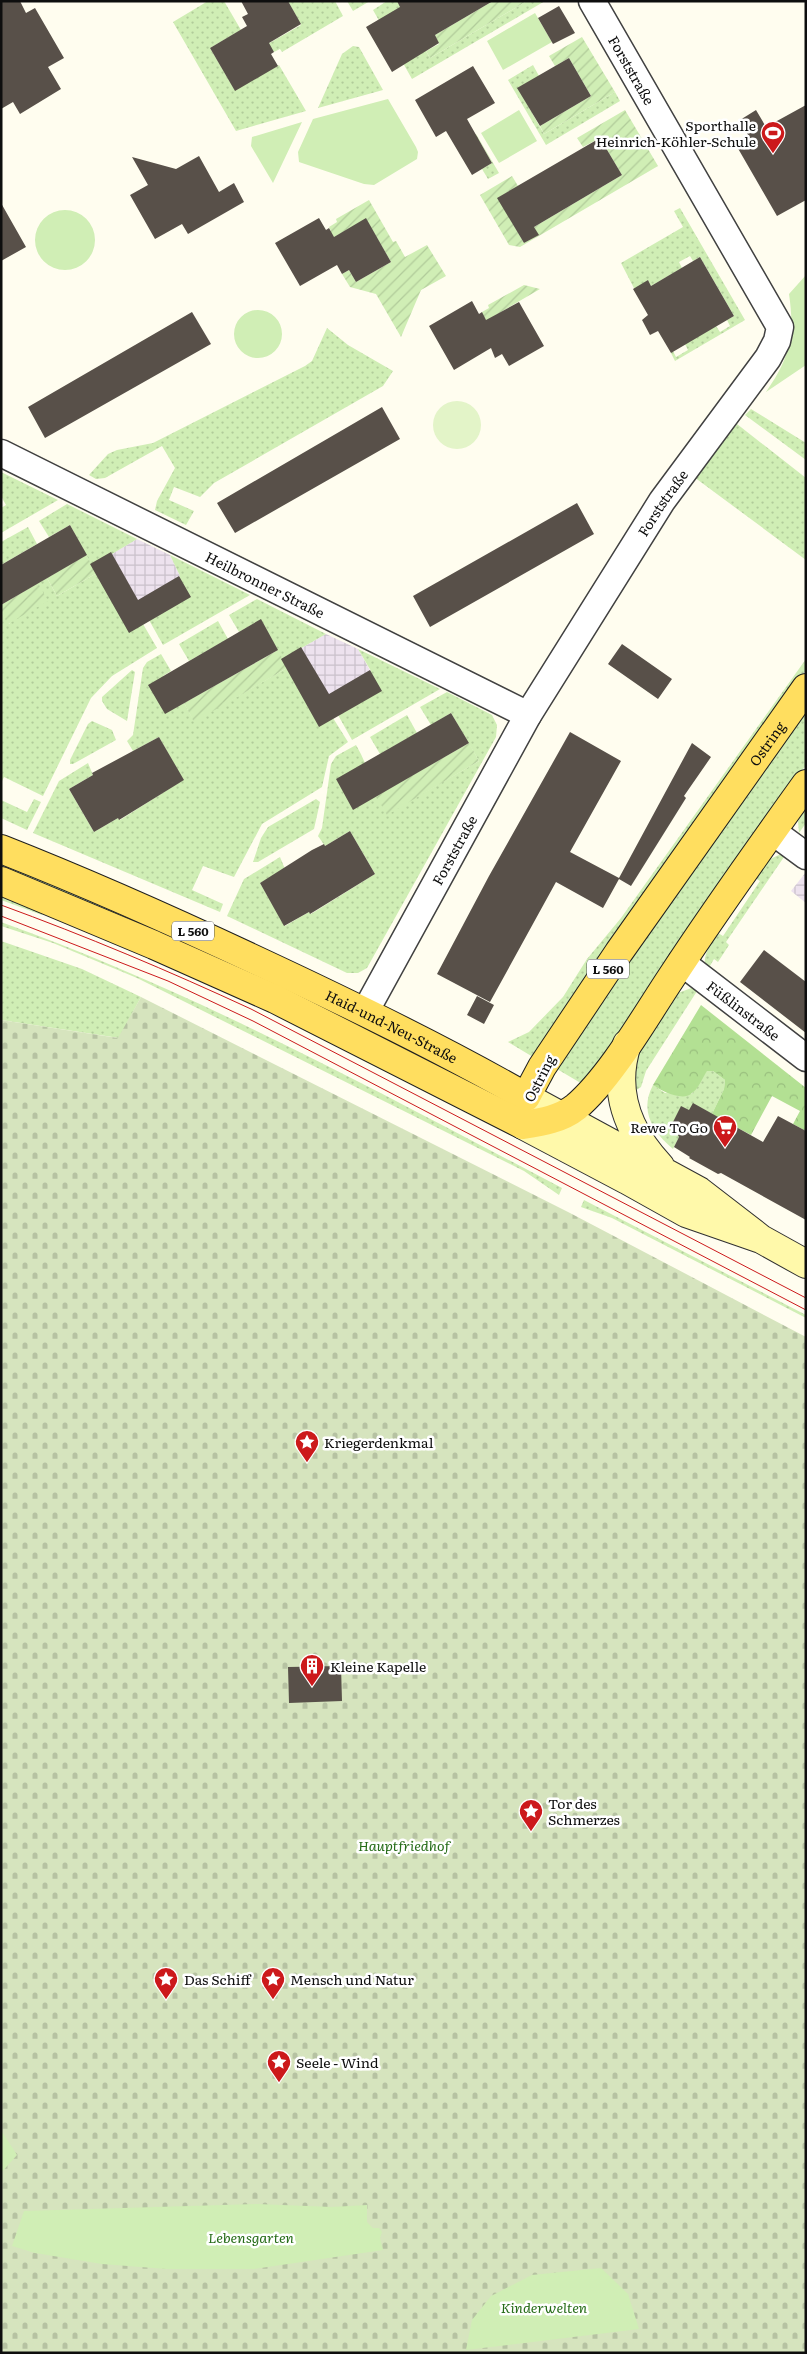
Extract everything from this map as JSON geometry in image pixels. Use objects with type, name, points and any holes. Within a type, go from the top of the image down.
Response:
[{"type":"main road","name":"Ostring","points":[[806,688],[619,952],[542,1067],[526,1097],[523,1125],[543,1122],[560,1116],[575,1108],[590,1093],[627,1044],[681,962],[806,784]]},
{"type":"main road","name":"Haid-und-Neu-Straße","points":[[1,849],[212,939],[365,1012],[560,1116],[661,1185],[686,1213],[760,1239],[806,1264]]},
{"type":"main road","name":"Haid-und-Neu-Straße","points":[[1,881],[145,941],[275,999],[628,1180],[661,1185]]},
{"type":"main road","points":[[627,1044],[620,1072],[623,1102],[661,1185]]},
{"type":"street","name":"Forststraße","points":[[365,1012],[528,716],[662,501],[768,358],[777,341],[780,327],[592,1]]},
{"type":"street","name":"Heilbronner Straße","points":[[1,453],[528,716]]},
{"type":"street","points":[[772,831],[806,856]]},
{"type":"street","name":"Füßlinstraße","points":[[681,962],[806,1058]]},
{"type":"shaded area","points":[[137,539],[170,555],[180,576],[131,631],[110,555]]},
{"type":"shaded area","points":[[326,634],[358,649],[371,672],[320,725],[282,659]]},
{"type":"shaded area","points":[[806,872],[806,903],[791,891]]},
{"type":"green space","points":[[208,1],[224,1],[241,30],[210,48],[235,90],[279,65],[306,111],[236,131],[173,22]]},
{"type":"green space","points":[[288,1],[335,1],[343,16],[282,52],[280,49],[274,52],[266,45],[301,25]]},
{"type":"green space","points":[[347,1],[370,1],[353,11]]},
{"type":"green space","points":[[387,1],[408,1],[400,6],[430,58],[527,1],[545,1],[412,79],[373,10]]},
{"type":"green space","points":[[493,1],[527,1],[430,58],[426,51],[439,44],[435,35]]},
{"type":"green space","points":[[535,13],[552,42],[503,70],[487,41]]},
{"type":"green space","points":[[582,37],[615,92],[544,134],[540,126],[591,96],[569,58],[555,66],[549,56]]},
{"type":"green space","points":[[353,46],[359,47],[383,90],[318,108],[342,54]]},
{"type":"green space","points":[[533,65],[539,76],[518,88],[544,134],[615,92],[620,101],[546,145],[508,80]]},
{"type":"green space","points":[[388,99],[416,147],[418,152],[417,159],[374,185],[364,184],[299,162],[298,152],[313,119]]},
{"type":"green space","points":[[519,110],[537,141],[499,163],[481,133]]},
{"type":"green space","points":[[625,110],[658,166],[520,247],[509,245],[480,195],[512,176],[518,186],[498,198],[524,243],[538,235],[534,227],[622,175],[600,138],[583,147],[577,138]]},
{"type":"green space","points":[[302,122],[273,183],[251,146],[252,137]]},
{"type":"green space","points":[[476,134],[499,173],[488,179],[482,169],[492,163],[480,142],[465,141]]},
{"type":"green space","points":[[369,200],[393,242],[396,241],[405,257],[427,245],[446,276],[421,290],[401,337],[376,294],[350,287],[342,274],[349,270],[356,282],[391,262],[366,219],[331,239],[330,236],[331,231],[329,227],[337,222],[336,219]]},
{"type":"green space","points":[[680,208],[745,320],[675,361],[671,353],[673,351],[676,357],[688,350],[685,344],[716,326],[720,332],[730,326],[727,320],[734,316],[700,257],[693,261],[690,256],[679,262],[682,268],[651,286],[648,280],[637,294],[621,263],[683,227],[674,211]]},
{"type":"green space","points":[[59,210],[71,210],[87,218],[93,228],[95,240],[93,252],[87,262],[71,270],[59,270],[43,262],[35,246],[35,234],[43,218]]},
{"type":"green space","points":[[806,275],[806,365],[766,392],[781,368],[789,346],[791,309],[789,294]]},
{"type":"green space","points":[[524,285],[540,289],[484,322],[482,312],[489,308],[488,305]]},
{"type":"green space","points":[[253,310],[263,310],[275,317],[282,329],[282,339],[275,351],[263,358],[253,358],[245,354],[238,347],[234,339],[234,329],[238,321],[245,314]]},
{"type":"green space","points":[[327,328],[348,345],[393,371],[383,386],[214,483],[200,497],[174,487],[169,500],[194,511],[186,525],[155,510],[157,501],[175,468],[162,446],[105,478],[96,479],[89,475],[108,454],[117,450],[153,443],[305,366],[312,361]]},
{"type":"green space","points":[[457,401],[466,403],[474,408],[479,416],[481,425],[479,434],[474,442],[466,447],[457,449],[448,447],[440,442],[435,434],[433,425],[435,416],[440,408],[448,403]]},
{"type":"green space","points":[[751,409],[806,443],[806,460],[745,415]]},
{"type":"green space","points":[[737,424],[806,478],[806,560],[694,477],[717,438],[723,441]]},
{"type":"green space","points":[[1,472],[58,500],[1,533],[1,508],[6,505],[1,496]]},
{"type":"green space","points":[[67,504],[137,539],[92,566],[70,525],[49,537],[39,521]]},
{"type":"green space","points":[[28,527],[37,544],[1,565],[1,542]]},
{"type":"green space","points":[[86,555],[97,573],[57,596],[47,578]]},
{"type":"green space","points":[[170,555],[250,595],[163,645],[149,620],[180,576]]},
{"type":"green space","points":[[97,573],[143,624],[157,648],[112,676],[91,698],[43,796],[4,777],[1,783],[1,612],[9,624],[38,583],[47,578],[57,596]]},
{"type":"green space","points":[[38,583],[48,601],[8,624],[1,612],[1,605]]},
{"type":"green space","points":[[257,599],[326,634],[282,659],[261,620],[239,632],[229,615]]},
{"type":"green space","points":[[218,621],[228,639],[189,661],[179,644]]},
{"type":"green space","points":[[358,649],[440,689],[352,740],[338,715],[371,671]]},
{"type":"green space","points":[[278,650],[287,668],[194,722],[184,703]]},
{"type":"green space","points":[[161,654],[171,671],[163,676],[180,705],[184,703],[194,721],[287,668],[333,718],[348,742],[329,756],[322,787],[262,824],[234,877],[203,866],[192,890],[223,904],[220,912],[33,833],[59,781],[88,763],[93,775],[69,789],[94,832],[118,818],[120,820],[183,780],[159,737],[133,751],[127,741],[133,735],[143,668],[147,662]]},
{"type":"green space","points":[[806,659],[806,670],[729,774],[533,1057],[508,1042],[529,1032],[563,997],[587,959],[621,918]]},
{"type":"green space","points":[[132,670],[135,672],[127,721],[107,709],[102,701],[102,697]]},
{"type":"green space","points":[[447,692],[492,715],[497,725],[496,737],[367,968],[358,973],[347,973],[227,916],[244,879],[280,857],[285,869],[260,883],[285,926],[309,912],[311,914],[375,874],[350,831],[325,846],[318,836],[322,828],[331,764],[336,756],[356,745],[387,814],[479,761],[451,713],[431,725],[420,707]]},
{"type":"green space","points":[[806,711],[806,765],[687,928],[584,1085],[557,1069],[681,883]]},
{"type":"green space","points":[[407,715],[417,733],[380,754],[370,737]]},
{"type":"green space","points":[[92,721],[112,730],[116,740],[70,764],[70,760],[88,724]]},
{"type":"green space","points":[[469,743],[479,761],[387,815],[376,796]]},
{"type":"green space","points":[[34,799],[41,802],[27,830],[1,818],[1,800],[27,812]]},
{"type":"green space","points":[[316,799],[320,802],[314,829],[258,862],[253,862],[261,838],[268,827]]},
{"type":"green space","points":[[806,807],[806,823],[799,833],[798,821]]},
{"type":"green space","points":[[781,854],[786,854],[726,942],[729,945],[718,962],[714,959],[707,971],[705,961],[707,951],[712,942],[718,933],[723,936],[760,881],[755,878],[768,860]]},
{"type":"green space","points":[[1,863],[179,937],[335,1011],[509,1101],[507,1104],[1,869]]},
{"type":"green space","points":[[1,893],[44,911],[42,915],[1,900]]},
{"type":"green space","points":[[1,922],[145,980],[286,1045],[562,1188],[559,1195],[524,1171],[137,978],[53,943],[1,926]]},
{"type":"green space","points":[[1,941],[82,969],[141,997],[119,1038],[1,1020]]},
{"type":"green space","points":[[694,987],[699,988],[646,1071],[641,1087],[632,1093],[636,1054],[678,993]]},
{"type":"green space","name":"Hauptfriedhof","points":[[141,997],[570,1213],[806,1337],[806,2353],[1,2353],[1,1020],[118,1038]]},
{"type":"green space","points":[[701,1005],[806,1088],[806,1131],[793,1124],[800,1111],[772,1096],[751,1135],[712,1114],[724,1089],[725,1080],[713,1071],[707,1071],[696,1090],[687,1096],[677,1096],[653,1085]]},
{"type":"green space","points":[[707,1070],[713,1071],[725,1080],[724,1089],[712,1114],[696,1105],[673,1149],[659,1135],[650,1120],[647,1104],[653,1085],[665,1093],[692,1094]]},
{"type":"green space","points":[[584,1200],[806,1315],[806,1318],[612,1218],[581,1207]]},
{"type":"green space","points":[[1,2130],[17,2155],[1,2173]]},
{"type":"green space","name":"Lebensgarten","points":[[257,2204],[332,2207],[367,2205],[367,2222],[373,2228],[379,2228],[382,2232],[380,2238],[383,2250],[254,2269],[166,2269],[102,2264],[35,2253],[12,2246],[24,2211]]},
{"type":"green space","name":"Kinderwelten","points":[[601,2268],[628,2294],[639,2329],[466,2350],[472,2320],[491,2296],[532,2275]]},
{"type":"building","points":[[1,1],[20,1],[26,13],[35,8],[64,58],[48,67],[61,89],[20,114],[13,102],[1,109]]},
{"type":"building","points":[[241,1],[288,1],[301,24],[269,43],[274,52],[271,54],[278,66],[235,91],[210,48],[247,26],[242,17],[248,14]]},
{"type":"building","points":[[397,1],[493,1],[435,35],[439,43],[392,72],[366,27],[400,7]]},
{"type":"building","points":[[559,6],[575,33],[553,44],[538,18]]},
{"type":"building","points":[[569,58],[591,96],[540,126],[517,88]]},
{"type":"building","points":[[473,66],[495,103],[467,119],[492,163],[472,175],[446,131],[436,137],[415,100]]},
{"type":"building","name":"Sporthalle Heinrich-Köhler-Schule","points":[[806,105],[806,200],[777,216],[736,145],[749,137],[740,120],[756,110],[766,127]]},
{"type":"building","points":[[600,138],[622,175],[534,227],[539,235],[524,243],[497,198]]},
{"type":"building","points":[[199,156],[219,192],[234,183],[244,202],[188,234],[182,224],[155,239],[130,195],[148,185],[132,157],[176,169]]},
{"type":"building","points":[[1,203],[26,247],[1,261]]},
{"type":"building","points":[[319,218],[326,230],[329,228],[334,237],[366,218],[391,262],[356,282],[349,270],[342,274],[337,265],[300,286],[275,243]]},
{"type":"building","points":[[700,257],[734,316],[671,353],[658,331],[650,335],[642,320],[648,315],[633,289],[648,280],[651,286]]},
{"type":"building","points":[[472,301],[479,314],[482,312],[486,320],[519,302],[544,346],[509,366],[502,354],[495,358],[491,348],[454,370],[429,326]]},
{"type":"building","points":[[192,312],[211,344],[45,438],[28,407]]},
{"type":"building","points":[[382,407],[400,439],[235,533],[217,503]]},
{"type":"building","points":[[577,503],[594,534],[430,627],[413,596]]},
{"type":"building","points":[[70,525],[87,555],[1,605],[1,565]]},
{"type":"building","points":[[111,552],[138,600],[179,576],[191,597],[129,633],[90,564]]},
{"type":"building","points":[[261,619],[278,650],[165,714],[148,685]]},
{"type":"building","points":[[622,644],[672,679],[658,699],[608,664]]},
{"type":"building","points":[[301,647],[329,694],[370,670],[382,691],[319,727],[281,659]]},
{"type":"building","points":[[451,713],[469,743],[353,810],[336,779]]},
{"type":"building","points":[[570,732],[621,761],[570,852],[619,878],[692,743],[711,757],[684,796],[686,798],[631,886],[619,879],[603,908],[556,882],[490,1002],[437,974],[489,876]]},
{"type":"building","points":[[159,737],[184,780],[119,820],[118,818],[94,832],[69,789],[93,775],[92,773]]},
{"type":"building","points":[[350,831],[375,874],[310,914],[309,912],[284,926],[260,883],[312,850],[324,844],[325,846]]},
{"type":"building","points":[[764,950],[806,982],[806,1033],[740,982]]},
{"type":"building","points":[[477,996],[494,1005],[484,1024],[467,1015]]},
{"type":"building","points":[[693,1103],[763,1142],[778,1116],[806,1131],[806,1220],[721,1173],[718,1174],[689,1158],[674,1147],[679,1137],[672,1124],[681,1106],[689,1110]]},
{"type":"building","name":"Kleine Kapelle","points":[[341,1666],[342,1701],[289,1703],[288,1667]]},
{"type":"tram line","points":[[1,905],[127,954],[251,1009],[806,1298]]},
{"type":"tram line","points":[[1,916],[168,981],[253,1021],[806,1310]]},
{"type":"place","name":"Sporthalle Heinrich-Köhler-Schule","points":[[773,154]]},
{"type":"place","name":"Rewe To Go","points":[[725,1148]]},
{"type":"place","name":"Kriegerdenkmal","points":[[307,1463]]},
{"type":"place","name":"Kleine Kapelle","points":[[312,1687]]},
{"type":"place","name":"Tor des Schmerzes","points":[[531,1832]]},
{"type":"place","name":"Das Schiff","points":[[166,2000]]},
{"type":"place","name":"Mensch und Natur","points":[[273,2000]]},
{"type":"place","name":"Seele - Wind","points":[[279,2083]]}]
